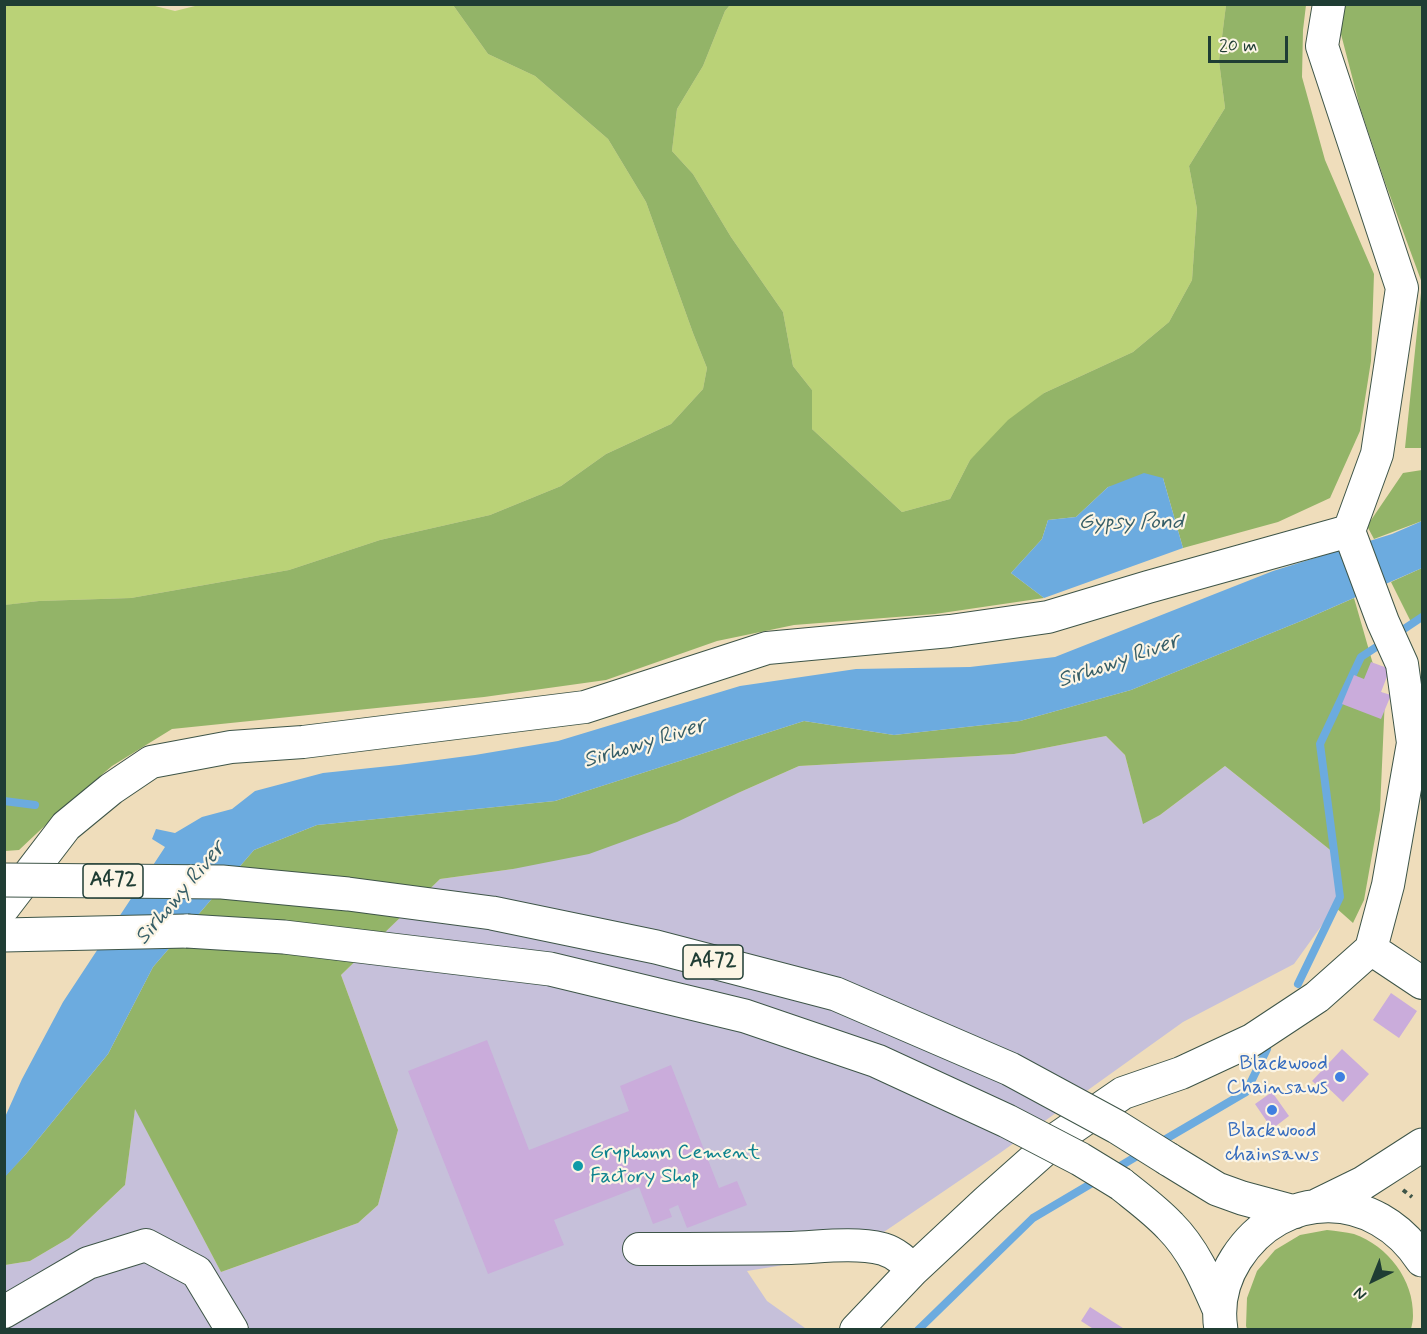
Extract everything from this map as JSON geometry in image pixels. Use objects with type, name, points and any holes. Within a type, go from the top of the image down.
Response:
[{"type":"main road","name":"A472","points":[[4,880],[222,882],[348,894],[492,913],[656,946],[836,994],[1011,1069],[1117,1127],[1217,1190],[1242,1198],[1305,1209]]},
{"type":"main road","name":"A472","points":[[4,934],[187,931],[284,937],[550,969],[745,1016],[877,1061],[1023,1129],[1080,1159],[1120,1184],[1168,1224],[1181,1238],[1203,1271],[1220,1322]]},
{"type":"main road","points":[[1220,1322],[1225,1280],[1241,1252],[1261,1230],[1275,1220],[1363,1183],[1422,1145]]},
{"type":"main road","points":[[1305,1209],[1352,1209],[1371,1215],[1389,1224],[1403,1236],[1422,1260]]},
{"type":"street","points":[[856,1329],[913,1270],[1059,1137],[1123,1093],[1181,1073],[1252,1040],[1317,997],[1371,949],[1388,885],[1413,743],[1407,658],[1382,619],[1348,531],[1377,454],[1402,288],[1322,46],[1329,4]]},
{"type":"street","points":[[4,907],[66,826],[111,789],[151,762],[231,747],[303,742],[585,707],[767,648],[950,631],[1048,617],[1348,531]]},
{"type":"street","points":[[1371,949],[1422,983]]},
{"type":"street","points":[[4,1312],[88,1263],[146,1245],[197,1272],[232,1329]]},
{"type":"street","points":[[639,1249],[869,1247],[896,1255],[913,1270]]},
{"type":"shaded area","points":[[1106,736],[1125,755],[1143,823],[1160,815],[1225,766],[1334,853],[1340,897],[1335,907],[1294,964],[1183,1022],[1000,1153],[878,1236],[845,1255],[747,1271],[767,1301],[805,1329],[5,1330],[5,1265],[30,1261],[69,1238],[125,1185],[135,1108],[221,1272],[358,1223],[378,1205],[398,1130],[341,975],[440,879],[513,869],[738,793],[799,766],[1014,754]]},
{"type":"green space","points":[[147,4],[175,11],[203,4],[453,5],[488,54],[535,76],[608,139],[646,202],[707,368],[703,389],[671,424],[606,454],[561,486],[490,515],[380,540],[289,570],[131,598],[39,601],[5,605],[4,5]]},
{"type":"green space","points":[[453,5],[730,5],[725,11],[703,66],[677,109],[672,151],[693,174],[731,237],[783,312],[793,366],[812,390],[812,429],[902,512],[950,499],[970,460],[1008,420],[1044,393],[1133,352],[1169,322],[1192,280],[1197,209],[1189,166],[1225,108],[1219,61],[1226,5],[1306,5],[1302,77],[1325,160],[1374,274],[1371,361],[1360,431],[1330,498],[1278,522],[1183,548],[1163,478],[1108,487],[1076,517],[1048,520],[1042,539],[1011,573],[1044,598],[935,614],[794,625],[717,641],[606,680],[484,697],[172,729],[112,766],[19,850],[5,851],[4,605],[39,601],[131,598],[289,570],[380,540],[490,515],[561,486],[606,454],[671,424],[703,389],[707,368],[646,202],[608,139],[535,76],[488,54]]},
{"type":"green space","points":[[730,5],[1226,5],[1219,61],[1225,108],[1189,166],[1197,209],[1192,280],[1169,322],[1133,352],[1044,393],[970,460],[950,499],[902,512],[812,429],[812,390],[793,366],[783,312],[731,237],[693,174],[672,151],[677,109],[703,66],[725,11]]},
{"type":"green space","points":[[1338,5],[1422,5],[1422,283],[1360,107],[1336,15]]},
{"type":"green space","points":[[1422,283],[1422,448],[1405,448]]},
{"type":"green space","points":[[1422,470],[1422,521],[1374,539],[1367,526],[1403,473]]},
{"type":"green space","points":[[1422,568],[1422,617],[1412,624],[1391,582]]},
{"type":"green space","points":[[1354,598],[1381,692],[1385,697],[1380,810],[1364,900],[1353,923],[1335,907],[1340,896],[1334,853],[1225,766],[1160,815],[1143,824],[1125,755],[1106,736],[1014,754],[799,766],[677,822],[589,854],[513,869],[440,879],[341,975],[398,1130],[378,1205],[358,1223],[221,1272],[135,1109],[125,1185],[69,1238],[30,1261],[5,1265],[4,1177],[26,1154],[108,1054],[153,967],[254,850],[317,825],[555,801],[804,721],[894,735],[1020,721],[1131,690]]},
{"type":"green space","points":[[1327,1230],[1354,1234],[1366,1239],[1378,1247],[1397,1266],[1404,1277],[1412,1303],[1411,1329],[1247,1329],[1247,1298],[1257,1271],[1275,1250],[1300,1235]]},
{"type":"water","name":"Gypsy Pond","points":[[1144,473],[1163,478],[1183,548],[1044,598],[1011,573],[1042,539],[1048,520],[1076,517],[1108,487]]},
{"type":"water","name":"Sirhowy River","points":[[1422,521],[1422,568],[1306,619],[1131,690],[1020,721],[894,735],[804,721],[555,801],[317,825],[254,850],[153,967],[108,1054],[5,1177],[5,1117],[22,1079],[63,1002],[165,847],[152,839],[156,829],[175,833],[202,817],[232,809],[255,791],[323,773],[475,755],[558,741],[740,686],[856,669],[970,667],[1055,657],[1273,571],[1392,534]]},
{"type":"building","points":[[1371,662],[1390,669],[1381,692],[1391,695],[1381,719],[1342,704],[1354,675],[1364,679]]},
{"type":"building","points":[[1391,993],[1417,1011],[1399,1038],[1373,1020]]},
{"type":"building","name":"Gryphonn Cement Factory Shop","points":[[487,1040],[529,1150],[629,1111],[620,1086],[671,1065],[719,1188],[737,1181],[747,1205],[687,1228],[678,1205],[669,1209],[672,1217],[653,1224],[639,1187],[554,1220],[564,1245],[488,1274],[408,1071]]},
{"type":"building","name":"Blackwood Chainsaws","points":[[1342,1049],[1369,1074],[1343,1102],[1324,1084],[1320,1088],[1312,1081]]},
{"type":"building","name":"Blackwood chainsaws","points":[[1272,1092],[1289,1116],[1272,1129],[1255,1104]]},
{"type":"building","points":[[1090,1307],[1126,1330],[1095,1330],[1081,1321]]},
{"type":"waterway","points":[[1395,635],[1422,617]]},
{"type":"waterway","points":[[1298,984],[1340,897],[1320,744],[1361,657],[1384,642]]},
{"type":"waterway","points":[[4,801],[35,805]]},
{"type":"waterway","points":[[1159,1143],[1246,1092],[1267,1049]]},
{"type":"waterway","points":[[1112,1171],[1142,1153]]},
{"type":"waterway","points":[[918,1330],[1033,1218],[1099,1179]]},
{"type":"place","name":"Blackwood Chainsaws","points":[[1340,1077]]},
{"type":"place","name":"Blackwood chainsaws","points":[[1272,1110]]},
{"type":"place","name":"Gryphonn Cement Factory Shop","points":[[578,1166]]}]
